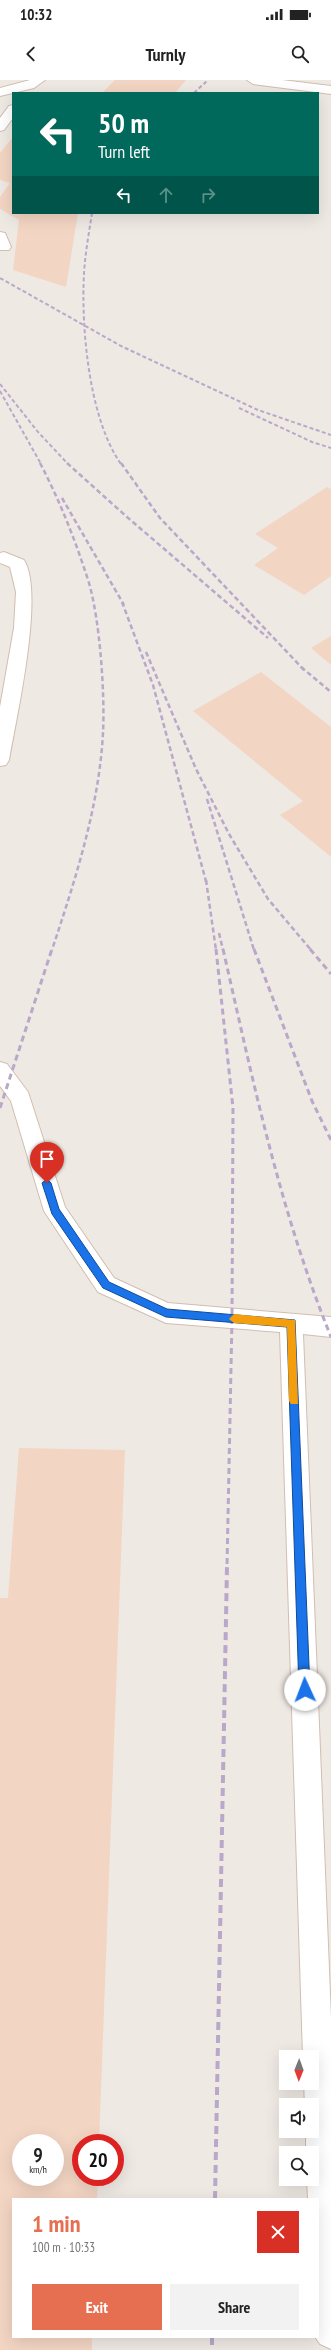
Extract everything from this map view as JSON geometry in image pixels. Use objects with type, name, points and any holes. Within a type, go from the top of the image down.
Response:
[{"type":"lane","points":[[253,80],[331,90]]},
{"type":"lane","points":[[0,92],[31,86]]},
{"type":"lane","points":[[0,127],[12,110]]},
{"type":"lane","points":[[0,558],[4,557],[18,564],[24,592],[22,628],[0,760]]},
{"type":"lane","points":[[0,1070],[21,1098],[55,1211],[106,1285],[166,1313],[331,1327]]},
{"type":"lane","points":[[291,1323],[328,2330],[331,2333]]},
{"type":"shaded area","points":[[0,80],[331,80],[331,2350],[0,2350]]},
{"type":"building","points":[[115,80],[186,80],[176,92],[103,92]]},
{"type":"building","points":[[12,138],[12,214],[78,214],[66,287],[13,270],[19,220],[0,209],[0,197],[10,183],[0,180],[0,153]]},
{"type":"building","points":[[327,487],[331,489],[331,576],[304,595],[254,565],[278,548],[255,534]]},
{"type":"building","points":[[331,636],[331,665],[311,648]]},
{"type":"building","points":[[261,672],[331,727],[331,857],[280,815],[303,801],[193,711]]},
{"type":"building","points":[[19,1448],[125,1450],[99,2134],[72,2134],[72,2186],[98,2186],[97,2198],[12,2198],[12,2338],[92,2338],[92,2350],[0,2350],[0,1598],[8,1598]]},
{"type":"railway","points":[[195,92],[208,80]]},
{"type":"railway","points":[[84,325],[84,274],[92,214]]},
{"type":"railway","points":[[0,278],[84,325]]},
{"type":"railway","points":[[84,325],[121,346],[258,410],[331,435]]},
{"type":"railway","points":[[84,325],[89,372],[94,398],[101,423],[110,445],[121,464]]},
{"type":"railway","points":[[0,384],[38,432],[67,463]]},
{"type":"railway","points":[[0,391],[41,464]]},
{"type":"railway","points":[[239,408],[312,442],[331,448]]},
{"type":"railway","points":[[40,463],[67,522],[89,583],[99,637],[103,698],[103,733],[97,789],[85,843],[52,950]]},
{"type":"railway","points":[[67,463],[127,517],[268,638]]},
{"type":"railway","points":[[121,463],[160,518],[302,668]]},
{"type":"railway","points":[[62,498],[124,605]]},
{"type":"railway","points":[[122,602],[153,685],[206,883]]},
{"type":"railway","points":[[146,652],[196,769],[229,834],[268,899],[311,950]]},
{"type":"railway","points":[[302,668],[331,692]]},
{"type":"railway","points":[[302,668],[305,671]]},
{"type":"railway","points":[[207,799],[254,950]]},
{"type":"railway","points":[[206,883],[216,950]]},
{"type":"railway","points":[[219,933],[223,950]]},
{"type":"railway","points":[[0,1108],[52,949]]},
{"type":"railway","points":[[216,949],[233,1108],[232,1318],[227,1567]]},
{"type":"railway","points":[[223,949],[257,1097],[282,1194],[313,1290],[331,1337]]},
{"type":"railway","points":[[254,949],[312,1101],[331,1140]]},
{"type":"railway","points":[[310,949],[331,974]]},
{"type":"railway","points":[[215,2198],[227,1566]]},
{"type":"railway","points":[[212,2338],[212,2350]]},
{"type":"slow traffic","points":[[234,1319],[291,1323],[294,1401]]},
{"type":"route","points":[[47,1183],[55,1211],[106,1285],[166,1313],[291,1323],[305,1690]]}]
